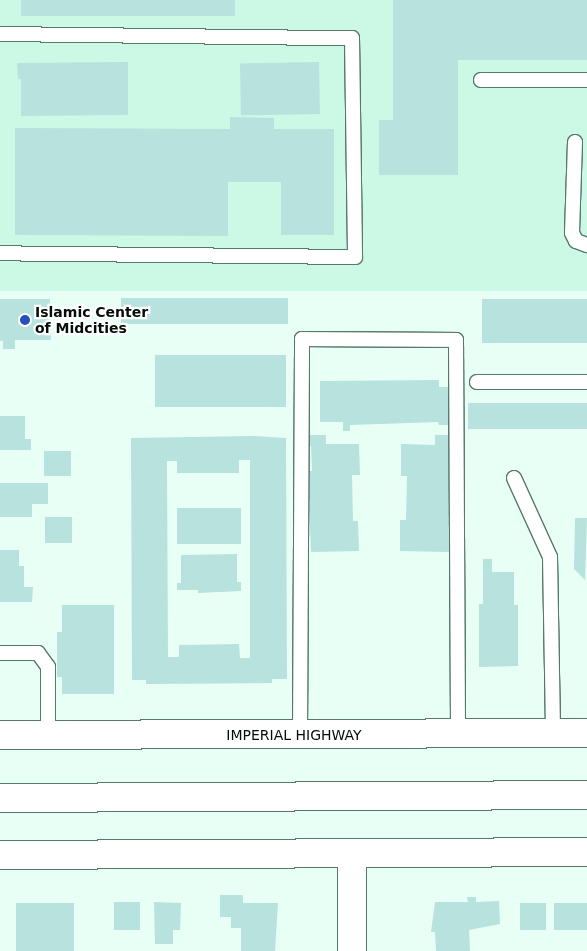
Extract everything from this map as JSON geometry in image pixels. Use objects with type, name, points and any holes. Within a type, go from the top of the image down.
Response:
[{"type":"main road","name":"IMPERIAL HIGHWAY","points":[[0,735],[587,733]]},
{"type":"main road","points":[[0,798],[587,795]]},
{"type":"main road","points":[[0,855],[587,852]]},
{"type":"main road","points":[[352,854],[352,951]]},
{"type":"lane","points":[[0,34],[352,38],[355,257],[0,253]]},
{"type":"lane","points":[[481,80],[587,80]]},
{"type":"lane","points":[[575,142],[572,233],[576,241],[587,245]]},
{"type":"lane","points":[[300,734],[302,340],[456,340],[458,734]]},
{"type":"lane","points":[[477,382],[587,382]]},
{"type":"lane","points":[[514,478],[550,557],[553,733]]},
{"type":"lane","points":[[0,653],[38,653],[48,667],[48,735]]},
{"type":"shaded area","points":[[0,0],[587,0],[587,291],[0,291]]},
{"type":"building","points":[[21,0],[235,0],[235,16],[21,16]]},
{"type":"building","points":[[393,0],[587,0],[587,60],[458,60],[458,175],[379,175],[379,120],[393,120]]},
{"type":"building","points":[[128,62],[128,115],[21,116],[21,79],[18,79],[17,63]]},
{"type":"building","points":[[319,62],[320,114],[241,115],[240,63]]},
{"type":"building","points":[[230,117],[274,118],[274,129],[334,129],[334,235],[281,235],[281,182],[228,182],[228,236],[15,235],[15,128],[230,129]]},
{"type":"building","points":[[121,298],[288,298],[288,324],[121,324]]},
{"type":"building","name":"Islamic Center of Midcities","points":[[0,299],[50,299],[51,340],[15,340],[15,349],[3,349],[3,341],[0,341]]},
{"type":"building","points":[[482,299],[587,299],[587,343],[482,343]]},
{"type":"building","points":[[155,355],[286,355],[286,407],[155,407]]},
{"type":"building","points":[[439,380],[439,387],[451,387],[451,425],[439,425],[438,422],[350,425],[350,431],[343,431],[343,422],[320,422],[320,381]]},
{"type":"building","points":[[468,403],[587,403],[587,429],[468,429]]},
{"type":"building","points":[[0,416],[25,416],[25,439],[31,439],[31,450],[0,450]]},
{"type":"building","points":[[308,435],[326,435],[326,444],[359,444],[360,475],[352,475],[353,521],[358,521],[359,551],[311,552],[308,471],[312,471],[311,446],[308,446]]},
{"type":"building","points":[[435,435],[452,435],[452,526],[449,526],[449,552],[400,551],[400,520],[406,520],[407,476],[401,476],[401,444],[435,445]]},
{"type":"building","points":[[253,436],[286,438],[287,679],[272,679],[272,683],[146,684],[146,680],[132,680],[131,438]],"holes":[[[239,460],[250,460],[250,658],[240,658],[239,644],[179,645],[179,657],[168,657],[167,461],[177,461],[177,473],[239,473]]]},
{"type":"building","points":[[44,451],[71,451],[71,476],[44,476]]},
{"type":"building","points":[[0,483],[48,483],[48,504],[32,504],[32,517],[0,517]]},
{"type":"building","points":[[177,508],[241,508],[241,544],[177,544]]},
{"type":"building","points":[[45,517],[72,517],[72,543],[45,543]]},
{"type":"building","points":[[575,518],[587,518],[585,580],[574,569]]},
{"type":"building","points":[[0,550],[19,550],[19,566],[24,566],[24,587],[33,587],[32,602],[0,602]]},
{"type":"building","points":[[237,554],[237,582],[241,582],[241,591],[198,593],[198,590],[177,590],[177,583],[181,583],[181,555]]},
{"type":"building","points":[[483,559],[492,559],[492,572],[514,572],[514,605],[518,605],[518,666],[479,667],[479,604],[483,604]]},
{"type":"building","points":[[62,605],[114,605],[114,694],[62,694],[62,677],[57,677],[57,632],[62,632]]},
{"type":"building","points":[[220,895],[243,895],[243,903],[278,903],[275,951],[241,951],[241,928],[231,928],[231,917],[220,917]]},
{"type":"building","points":[[467,897],[476,897],[476,902],[499,901],[500,924],[469,930],[470,951],[436,951],[435,932],[431,932],[435,902],[468,902]]},
{"type":"building","points":[[114,902],[140,902],[140,930],[114,930]]},
{"type":"building","points":[[154,902],[181,903],[180,930],[173,930],[173,944],[155,944]]},
{"type":"building","points":[[16,903],[74,903],[74,951],[16,951]]},
{"type":"building","points":[[520,903],[546,903],[546,930],[520,930]]},
{"type":"building","points":[[554,903],[587,903],[587,930],[554,930]]},
{"type":"place","name":"Islamic Center of Midcities","points":[[25,320]]}]
